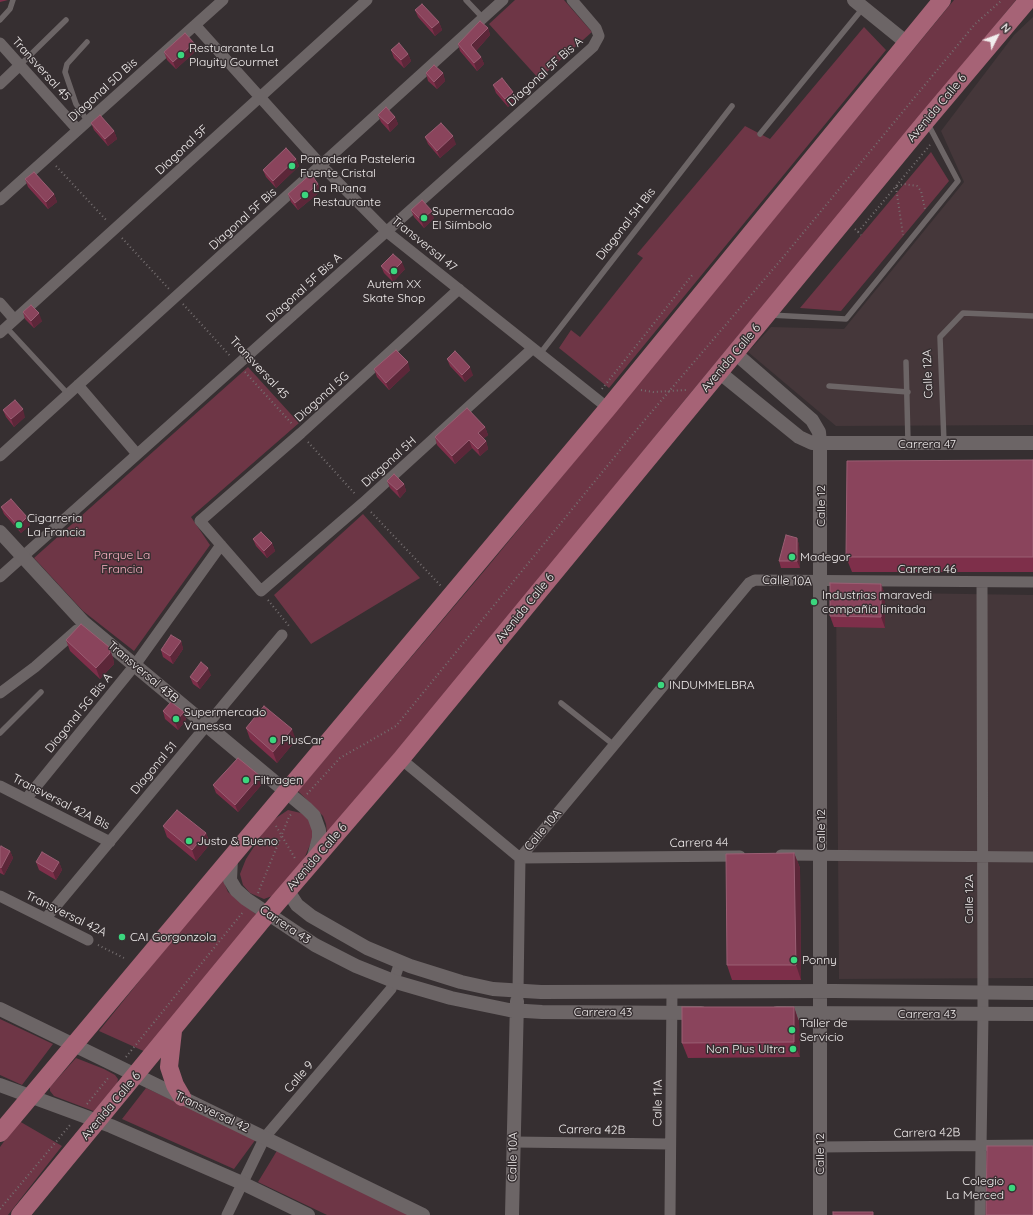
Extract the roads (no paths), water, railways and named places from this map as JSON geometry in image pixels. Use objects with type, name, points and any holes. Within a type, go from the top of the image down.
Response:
[{"type":"main road","points":[[0,1133],[141,967],[450,596],[601,403],[624,388],[942,0]]},
{"type":"main road","name":"Avenida Calle 6","points":[[20,1215],[268,914],[401,759],[926,121],[1028,0]]},
{"type":"main road","points":[[173,1030],[169,1067],[175,1085],[182,1097]]},
{"type":"street","name":"Diagonal 5D Bis","points":[[0,200],[223,0]]},
{"type":"street","name":"Diagonal 5F","points":[[7,326],[115,230],[367,0]]},
{"type":"street","name":"Diagonal 5F Bis","points":[[0,456],[322,166],[503,0]]},
{"type":"street","name":"Diagonal 5F Bis A","points":[[0,577],[593,47],[599,36],[596,28],[572,0]]},
{"type":"street","points":[[858,4],[907,43]]},
{"type":"street","name":"Transversal 47","points":[[195,25],[322,166],[387,232],[601,403]]},
{"type":"street","name":"Transversal 45","points":[[0,43],[78,130]]},
{"type":"street","points":[[0,84],[20,65]]},
{"type":"street","name":"Diagonal 5G","points":[[222,545],[200,521],[301,433],[459,289]]},
{"type":"street","points":[[0,303],[7,326]]},
{"type":"street","name":"Diagonal 5H","points":[[222,545],[261,591],[363,504],[536,352]]},
{"type":"street","points":[[735,353],[812,420],[819,432],[820,444]]},
{"type":"street","name":"Carrera 47","points":[[719,372],[799,437],[812,443],[1033,443]]},
{"type":"street","points":[[78,385],[137,454]]},
{"type":"street","name":"Calle 12","points":[[820,444],[820,1215]]},
{"type":"street","name":"Transversal 43B","points":[[0,532],[84,623],[307,809],[317,822],[319,838],[308,868]]},
{"type":"street","name":"Diagonal 5G Bis A","points":[[26,800],[135,665],[222,545]]},
{"type":"street","name":"Calle 10A","points":[[512,1215],[520,858],[749,583],[755,580],[821,582]]},
{"type":"street","name":"Carrera 46","points":[[821,582],[1033,582]]},
{"type":"street","name":"Calle 12A","points":[[980,1215],[983,1015],[982,582]]},
{"type":"street","points":[[0,693],[61,646],[84,623]]},
{"type":"street","name":"Diagonal 51","points":[[46,918],[282,635]]},
{"type":"street","points":[[401,759],[520,858]]},
{"type":"street","name":"Transversal 42A Bis","points":[[0,786],[110,842]]},
{"type":"street","points":[[774,855],[1033,857]]},
{"type":"street","name":"Carrera 44","points":[[520,858],[750,856]]},
{"type":"street","name":"Carrera 43","points":[[231,858],[230,874],[233,885],[240,894],[268,914],[337,956],[394,981],[451,998],[517,1010],[711,1013]]},
{"type":"street","name":"Carrera 43","points":[[288,891],[297,905],[317,920],[367,948],[400,962],[476,986],[518,991],[1033,993]]},
{"type":"street","name":"Transversal 42A","points":[[0,896],[88,940]]},
{"type":"street","name":"Calle 9","points":[[227,1215],[265,1137],[391,989],[400,962]]},
{"type":"street","name":"Calle 11A","points":[[670,1215],[672,991]]},
{"type":"street","name":"Transversal 42","points":[[0,1009],[423,1215]]},
{"type":"street","name":"Carrera 43","points":[[766,1013],[1033,1014]]},
{"type":"street","points":[[0,1085],[98,1122],[242,1184],[308,1215]]},
{"type":"street","name":"Carrera 42B","points":[[514,1142],[670,1144]]},
{"type":"street","name":"Carrera 42B","points":[[820,1147],[1033,1145]]},
{"type":"lane","points":[[0,20],[10,9],[14,0]]},
{"type":"lane","points":[[466,0],[483,18]]},
{"type":"lane","points":[[760,134],[858,4]]},
{"type":"lane","points":[[20,65],[66,20]]},
{"type":"lane","points":[[87,42],[67,64],[65,72],[76,104],[88,122]]},
{"type":"lane","name":"Diagonal 5H Bis","points":[[536,352],[732,106]]},
{"type":"lane","points":[[766,315],[846,319],[958,181],[926,121]]},
{"type":"lane","name":"Calle 12A","points":[[944,444],[940,337],[963,313],[1033,316]]},
{"type":"lane","points":[[7,326],[68,394]]},
{"type":"lane","points":[[906,362],[908,392],[908,444]]},
{"type":"lane","points":[[829,386],[908,392]]},
{"type":"lane","points":[[1,729],[40,692]]},
{"type":"lane","points":[[561,702],[614,745]]},
{"type":"place","name":"Restuarante La Playity Gourmet","points":[[181,55]]},
{"type":"place","name":"Panadería Pasteleria Fuente Cristal","points":[[292,166]]},
{"type":"place","name":"La Ruana Restaurante","points":[[305,195]]},
{"type":"place","name":"Supermercado El Siímbolo","points":[[424,218]]},
{"type":"place","name":"Autem XX Skate Shop","points":[[394,271]]},
{"type":"place","name":"Cigarreria La Francia","points":[[19,525]]},
{"type":"place","name":"Madegor","points":[[792,557]]},
{"type":"place","name":"Industrias maravedi compañía limitada","points":[[814,602]]},
{"type":"place","name":"INDUMMELBRA","points":[[661,685]]},
{"type":"place","name":"Supermercado Vanessa","points":[[176,719]]},
{"type":"place","name":"PlusCar","points":[[273,740]]},
{"type":"place","name":"Filtragen","points":[[246,780]]},
{"type":"place","name":"Justo & Bueno","points":[[189,841]]},
{"type":"place","name":"CAI Gorgonzola","points":[[122,937]]},
{"type":"place","name":"Ponny","points":[[794,960]]},
{"type":"place","name":"Taller de Servicio","points":[[792,1030]]},
{"type":"place","name":"Non Plus Ultra","points":[[793,1049]]},
{"type":"place","name":"Colegio La Merced","points":[[1012,1188]]},
{"type":"park label","name":"Parque La Francia","points":[[122,562]]}]
